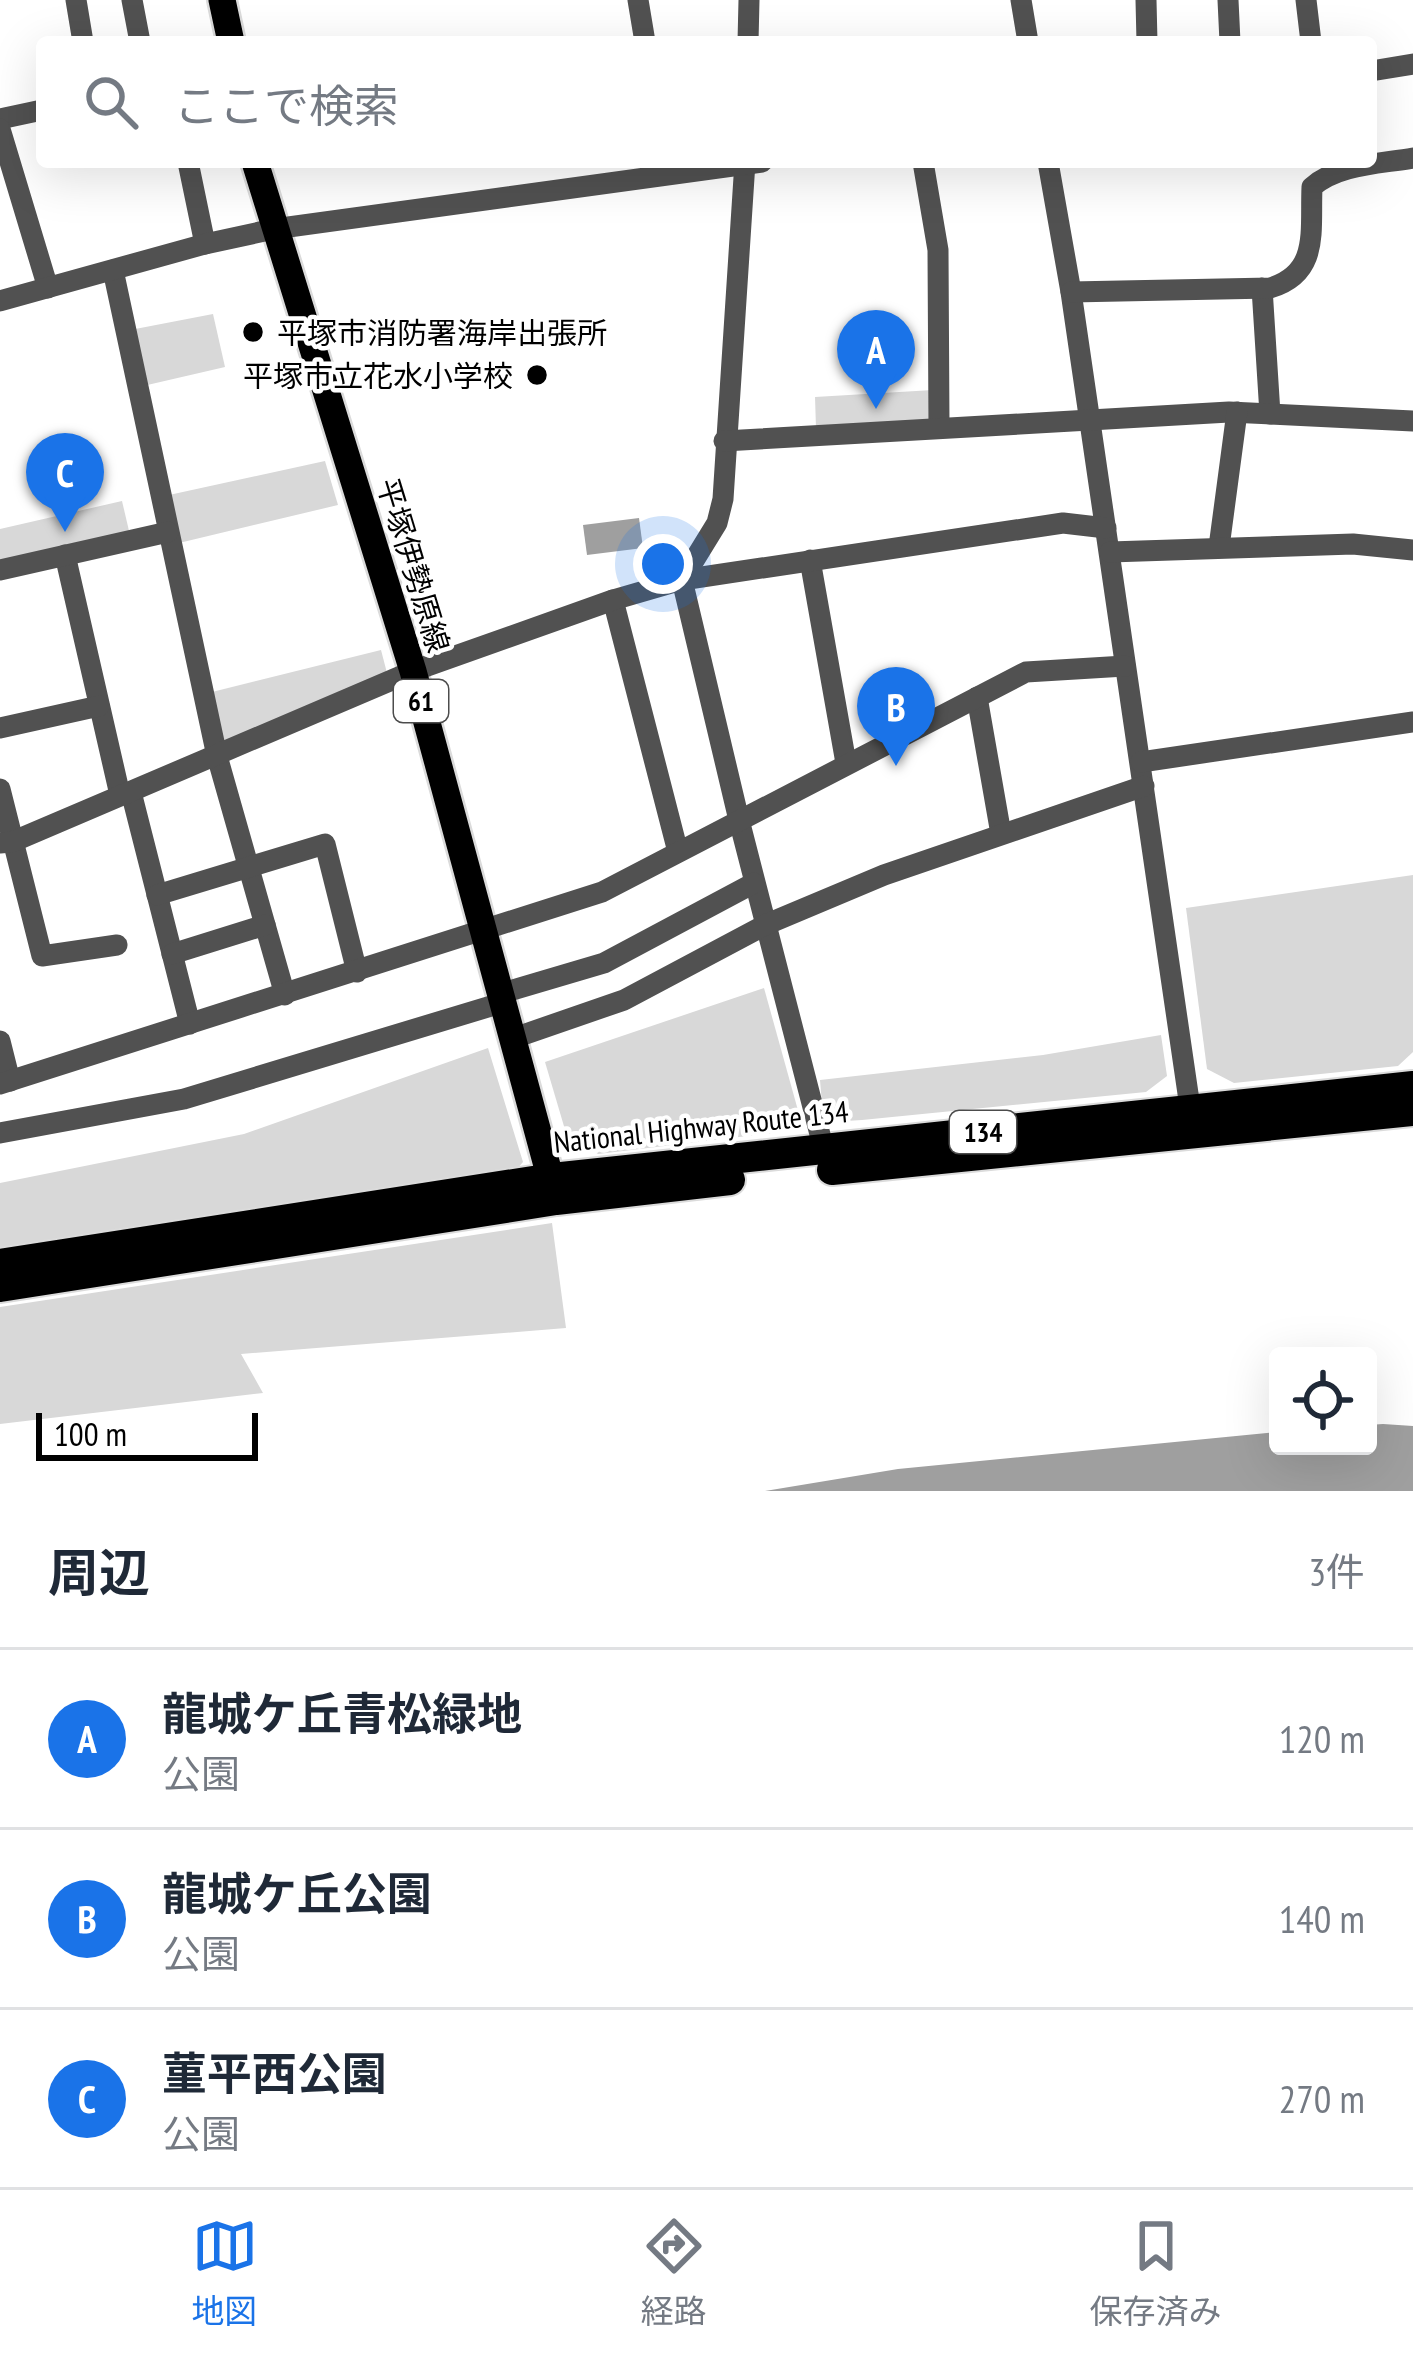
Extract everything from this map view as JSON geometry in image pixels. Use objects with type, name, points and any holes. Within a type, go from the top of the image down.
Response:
[{"type":"highway","name":"National Highway Route 134","points":[[0,1287],[554,1189],[1192,1121],[1413,1086]]},
{"type":"highway","name":"National Highway Route 134","points":[[0,1264],[824,1150],[1192,1121],[1413,1111]]},
{"type":"main road","points":[[222,0],[230,36]]},
{"type":"main road","name":"平塚伊勢原線","points":[[257,168],[413,671],[554,1189]]},
{"type":"street","points":[[76,0],[82,36]]},
{"type":"street","points":[[132,0],[139,36]]},
{"type":"street","points":[[638,0],[644,36]]},
{"type":"street","points":[[748,36],[749,0]]},
{"type":"street","points":[[1021,0],[1027,36]]},
{"type":"street","points":[[1146,0],[1147,36]]},
{"type":"street","points":[[1228,0],[1230,36]]},
{"type":"street","points":[[1306,0],[1310,36]]},
{"type":"street","points":[[1377,69],[1413,64]]},
{"type":"street","points":[[0,119],[36,111]]},
{"type":"street","points":[[0,129],[48,288]]},
{"type":"street","points":[[1377,165],[1413,158]]},
{"type":"street","points":[[189,168],[206,244]]},
{"type":"street","points":[[0,301],[274,229],[668,168]]},
{"type":"street","points":[[750,168],[724,441],[723,500],[717,523],[682,580],[824,1150]]},
{"type":"street","points":[[924,168],[938,250],[939,426]]},
{"type":"street","points":[[1049,168],[1192,1121]]},
{"type":"street","points":[[1071,292],[1262,288],[1288,283],[1306,263],[1312,187],[1324,176],[1364,168]]},
{"type":"street","points":[[113,270],[217,756],[285,995]]},
{"type":"street","points":[[1262,288],[1270,414]]},
{"type":"street","points":[[724,441],[1237,412],[1413,421]]},
{"type":"street","points":[[1219,548],[1237,412]]},
{"type":"street","points":[[6,843],[413,671],[682,580],[1063,523],[1106,528]]},
{"type":"street","points":[[0,570],[168,532]]},
{"type":"street","points":[[1110,551],[1353,544],[1413,550]]},
{"type":"street","points":[[65,555],[99,706],[190,1024]]},
{"type":"street","points":[[811,560],[846,763]]},
{"type":"street","points":[[613,600],[678,852]]},
{"type":"street","points":[[0,1041],[5,1082],[482,933],[602,892],[1026,672],[1125,666]]},
{"type":"street","points":[[977,697],[1001,835]]},
{"type":"street","points":[[0,728],[99,706]]},
{"type":"street","points":[[1141,762],[1413,722]]},
{"type":"street","points":[[512,1039],[624,1000],[765,925],[884,875],[1144,786]]},
{"type":"street","points":[[0,789],[6,843],[42,956],[117,945]]},
{"type":"street","points":[[157,896],[325,844],[357,972]]},
{"type":"street","points":[[0,1133],[184,1099],[500,999],[604,963],[754,883]]},
{"type":"street","points":[[172,954],[265,925]]},
{"type":"shaded area","points":[[213,314],[225,367],[143,386],[130,330]]},
{"type":"shaded area","points":[[933,390],[939,421],[816,429],[815,397]]},
{"type":"shaded area","points":[[325,461],[338,505],[179,543],[169,495]]},
{"type":"shaded area","points":[[122,501],[130,535],[0,565],[0,529]]},
{"type":"shaded area","points":[[639,518],[643,548],[587,555],[583,525]]},
{"type":"shaded area","points":[[381,650],[387,673],[220,747],[208,693]]},
{"type":"shaded area","points":[[1413,875],[1413,1052],[1398,1066],[1234,1083],[1207,1069],[1186,908]]},
{"type":"shaded area","points":[[764,988],[799,1114],[798,1130],[598,1154],[566,1133],[545,1062]]},
{"type":"shaded area","points":[[1161,1035],[1167,1076],[1146,1092],[846,1121],[841,1112],[822,1104],[820,1080],[1043,1055]]},
{"type":"shaded area","points":[[488,1048],[523,1162],[509,1178],[0,1250],[0,1183],[244,1134]]},
{"type":"shaded area","points":[[552,1223],[566,1328],[241,1354],[263,1393],[0,1424],[0,1307]]},
{"type":"shaded area","points":[[1377,1424],[1413,1426],[1413,1491],[765,1491],[898,1469],[1269,1433],[1269,1455],[1377,1455]]},
{"type":"place","name":"平塚市消防署海岸出張所","points":[[253,332]]},
{"type":"place","name":"平塚市立花水小学校","points":[[537,375]]},
{"type":"place","name":"龍城ケ丘青松緑地","points":[[876,409]]},
{"type":"place","name":"菫平西公園","points":[[65,532]]},
{"type":"place","name":"龍城ケ丘公園","points":[[896,766]]}]
